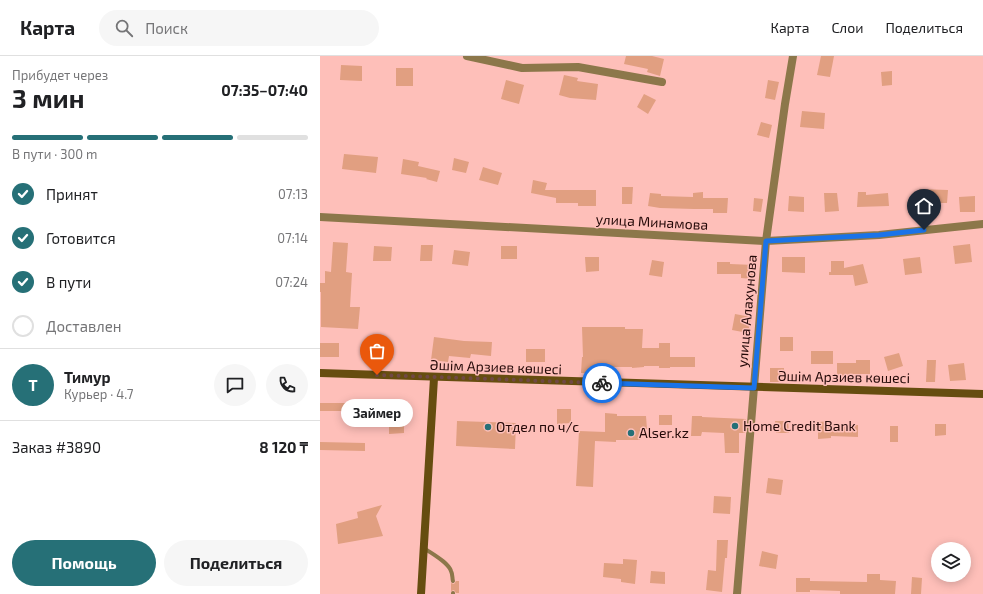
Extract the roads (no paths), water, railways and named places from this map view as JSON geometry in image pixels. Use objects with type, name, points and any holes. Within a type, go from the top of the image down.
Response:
[{"type":"main road","name":"Әшім Арзиев көшесі","points":[[320,373],[434,378],[983,394]]},
{"type":"main road","points":[[421,594],[434,378]]},
{"type":"street","points":[[467,56],[522,68],[578,67],[662,82]]},
{"type":"street","name":"улица Алахунова","points":[[737,594],[766,241],[793,56]]},
{"type":"street","name":"улица Минамова","points":[[320,217],[766,241],[879,235],[983,224]]},
{"type":"lane","points":[[423,548],[442,561],[449,568],[452,573],[452,581]]},
{"type":"place","name":"Займер","points":[[377,375]]},
{"type":"place","name":"Home Credit Bank","points":[[735,426]]},
{"type":"place","name":"Отдел по ч/с","points":[[488,427]]},
{"type":"place","name":"Alser.kz","points":[[631,433]]}]
